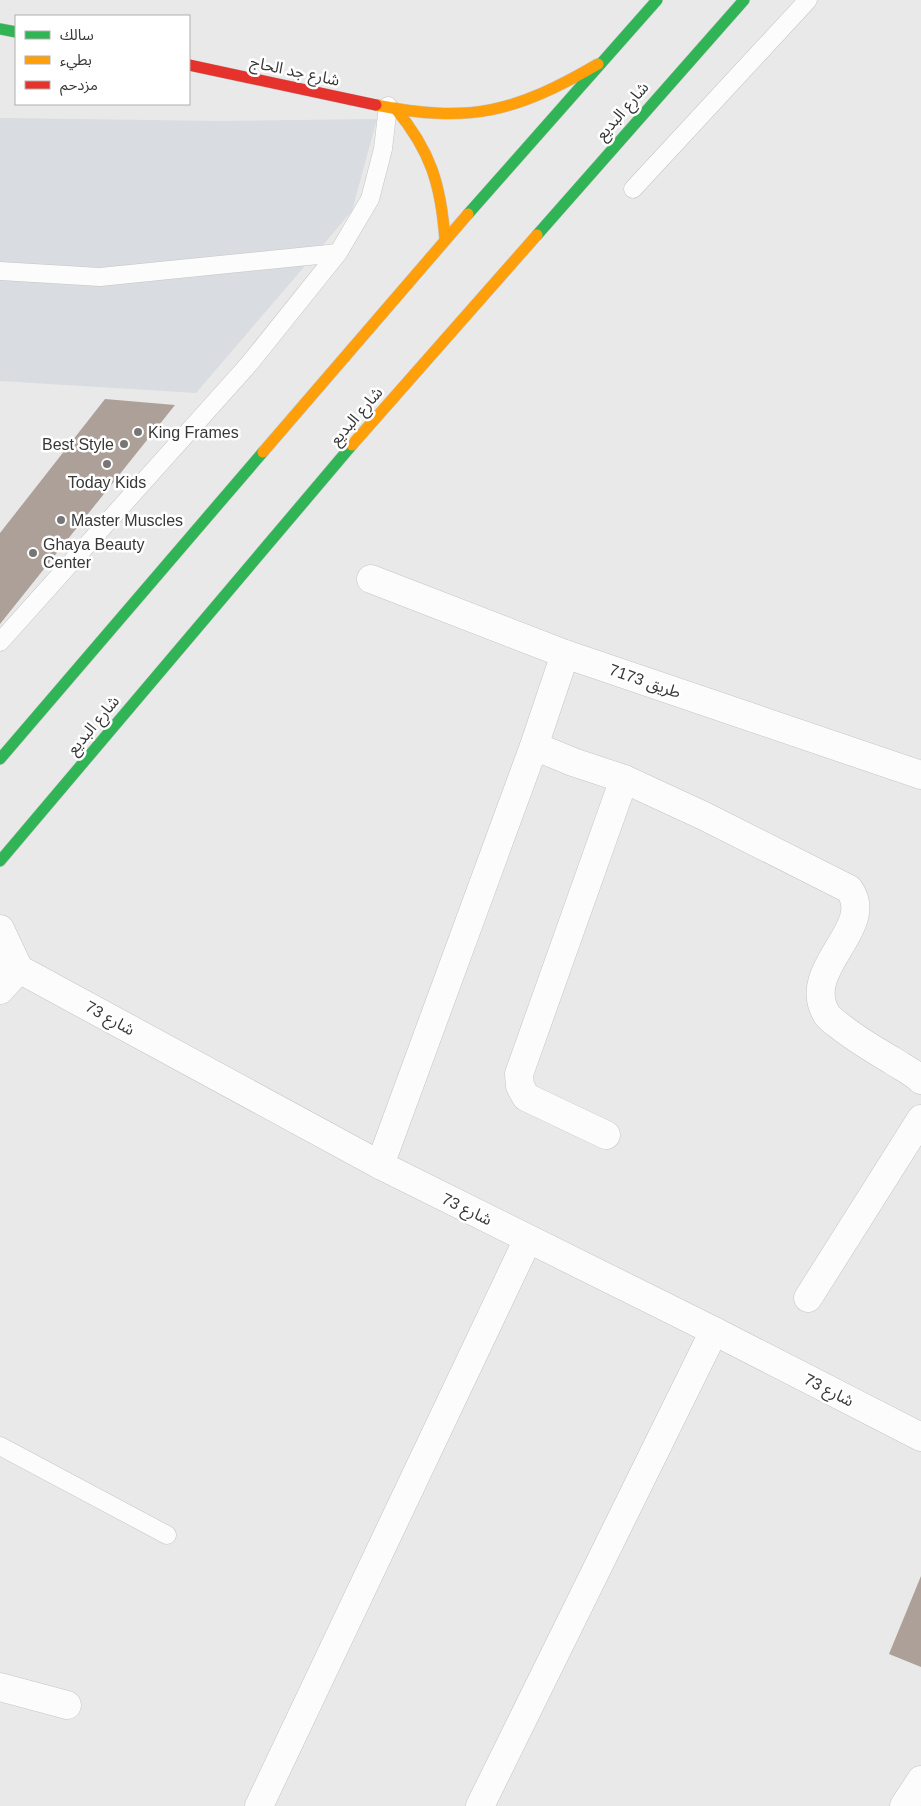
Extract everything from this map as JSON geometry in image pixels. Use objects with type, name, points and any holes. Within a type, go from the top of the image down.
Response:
[{"type":"main road","points":[[0,759],[445,240],[657,0]]},
{"type":"main road","name":"شارع البديع","points":[[0,861],[332,468],[744,0]]},
{"type":"main road","points":[[0,29],[15,32]]},
{"type":"main road","name":"شارع جد الحاج","points":[[190,66],[391,107],[438,114],[481,112],[524,102],[563,84],[601,62]]},
{"type":"main road","points":[[391,107],[414,129],[429,154],[439,181],[445,240]]},
{"type":"street","name":"طريق 7173","points":[[371,579],[565,654],[921,775]]},
{"type":"street","points":[[380,1165],[534,746],[565,654]]},
{"type":"street","points":[[534,746],[573,762],[624,779],[704,816],[849,888],[854,894],[856,910],[848,931],[829,964],[820,989],[822,1004],[829,1017],[856,1039],[921,1080]]},
{"type":"street","points":[[606,1135],[526,1097],[520,1086],[519,1074],[624,779]]},
{"type":"street","points":[[0,929],[10,967],[0,990]]},
{"type":"street","name":"شارع 73","points":[[10,967],[380,1165],[714,1331],[921,1437]]},
{"type":"street","points":[[808,1298],[921,1119]]},
{"type":"street","points":[[259,1806],[528,1239]]},
{"type":"street","points":[[480,1806],[714,1331]]},
{"type":"street","points":[[0,1687],[67,1705]]},
{"type":"street","points":[[904,1806],[921,1780]]},
{"type":"lane","points":[[634,189],[808,0]]},
{"type":"lane","points":[[0,642],[249,364],[338,253],[370,199],[383,149],[391,107]]},
{"type":"lane","points":[[0,271],[100,276],[338,253]]},
{"type":"lane","points":[[0,1446],[167,1534]]},
{"type":"shaded area","points":[[0,118],[222,121],[377,119],[352,211],[196,393],[0,381]]},
{"type":"building","points":[[105,399],[175,405],[0,624],[0,533]]},
{"type":"building","points":[[921,1576],[921,1667],[889,1654]]},
{"type":"traffic: fast","points":[[468,214],[657,0]]},
{"type":"traffic: fast","points":[[537,235],[744,0]]},
{"type":"traffic: fast","points":[[0,29],[15,32]]},
{"type":"traffic: fast","points":[[0,861],[352,445]]},
{"type":"traffic: fast","points":[[0,759],[263,452]]},
{"type":"traffic: slow","points":[[376,105],[409,111],[439,113],[466,113],[492,110],[542,93],[598,64]]},
{"type":"traffic: slow","points":[[395,108],[426,154],[441,202],[445,240]]},
{"type":"traffic: slow","points":[[263,452],[468,214]]},
{"type":"traffic: slow","points":[[352,445],[537,235]]},
{"type":"traffic: jam","points":[[190,65],[376,105]]},
{"type":"place","name":"King Frames","points":[[138,432]]},
{"type":"place","name":"Best Style","points":[[124,444]]},
{"type":"place","name":"Today Kids","points":[[107,464]]},
{"type":"place","name":"Master Muscles","points":[[61,520]]},
{"type":"place","name":"Ghaya Beauty Center","points":[[33,553]]}]
